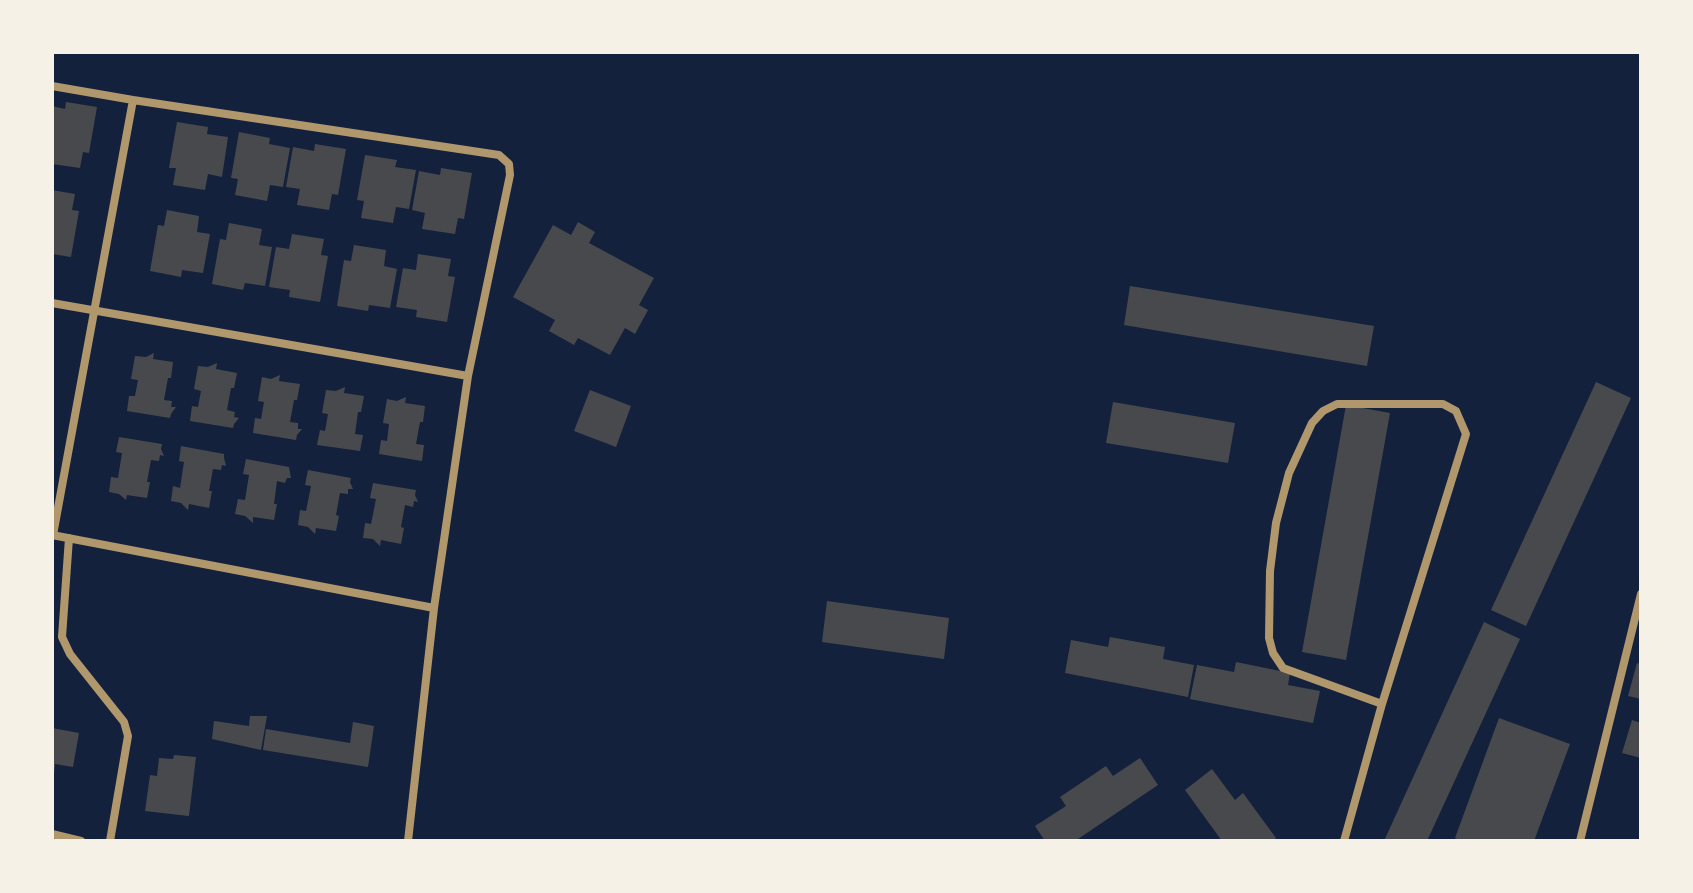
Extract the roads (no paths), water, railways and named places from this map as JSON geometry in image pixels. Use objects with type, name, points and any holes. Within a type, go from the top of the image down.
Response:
[{"type":"street","points":[[52,86],[499,155],[509,164],[510,175],[468,376],[434,608],[408,841]]},
{"type":"street","points":[[133,100],[52,535],[434,608]]},
{"type":"street","points":[[52,303],[468,376]]},
{"type":"street","points":[[1344,841],[1382,704],[1466,434],[1456,411],[1443,404],[1337,404],[1323,411],[1312,423],[1289,473],[1276,523],[1270,571],[1269,638],[1273,653],[1283,668],[1382,704]]},
{"type":"street","points":[[69,538],[62,637],[70,654],[124,722],[128,736],[110,841]]},
{"type":"street","points":[[1580,841],[1641,594]]},
{"type":"street","points":[[1629,645],[1641,648]]},
{"type":"street","points":[[52,834],[81,841]]}]
